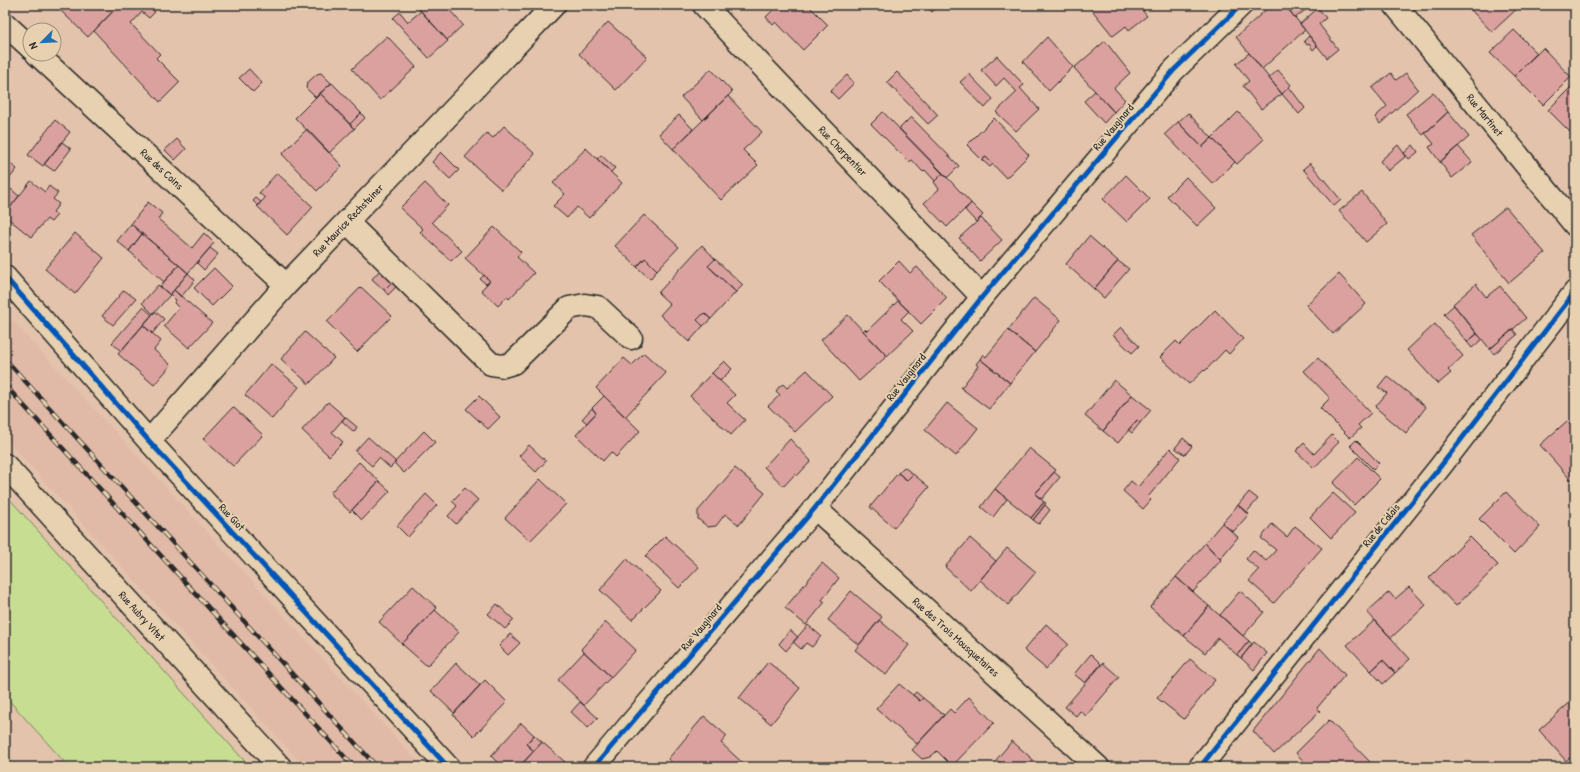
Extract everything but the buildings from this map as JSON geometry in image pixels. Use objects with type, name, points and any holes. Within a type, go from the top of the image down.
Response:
[{"type":"street","name":"Rue Maurice Rechsteiner","points":[[149,441],[286,285],[554,5]]},
{"type":"street","name":"Rue Charpentier","points":[[704,5],[982,297]]},
{"type":"street","name":"Rue Vauginard","points":[[594,767],[815,508],[982,297],[1174,70],[1241,5]]},
{"type":"street","name":"Rue Martinet","points":[[1395,5],[1575,225]]},
{"type":"street","points":[[5,24],[22,40]]},
{"type":"street","name":"Rue des Coins","points":[[46,62],[286,285]]},
{"type":"street","points":[[347,222],[490,364],[503,366],[513,364],[569,308],[585,305],[598,307],[631,338]]},
{"type":"street","name":"Rue Giot","points":[[5,277],[149,441],[448,767]]},
{"type":"street","name":"Rue de Calais","points":[[1200,767],[1440,467],[1575,292]]},
{"type":"street","name":"Rue Aubry Vitet","points":[[5,465],[280,767]]},
{"type":"street","name":"Rue des Trois Mousquetaires","points":[[815,508],[1098,767]]},
{"type":"shaded area","points":[[5,313],[422,767],[305,767],[5,438]]},
{"type":"green space","points":[[5,494],[250,767],[69,767],[5,696]]},
{"type":"railway","points":[[5,359],[377,767]]},
{"type":"railway","points":[[5,385],[354,767]]},
{"type":"cycle path","points":[[594,767],[815,508],[982,297],[1174,70],[1241,5]]},
{"type":"cycle path","points":[[5,277],[149,441],[448,767]]},
{"type":"cycle path","points":[[1200,767],[1440,467],[1575,292]]}]
